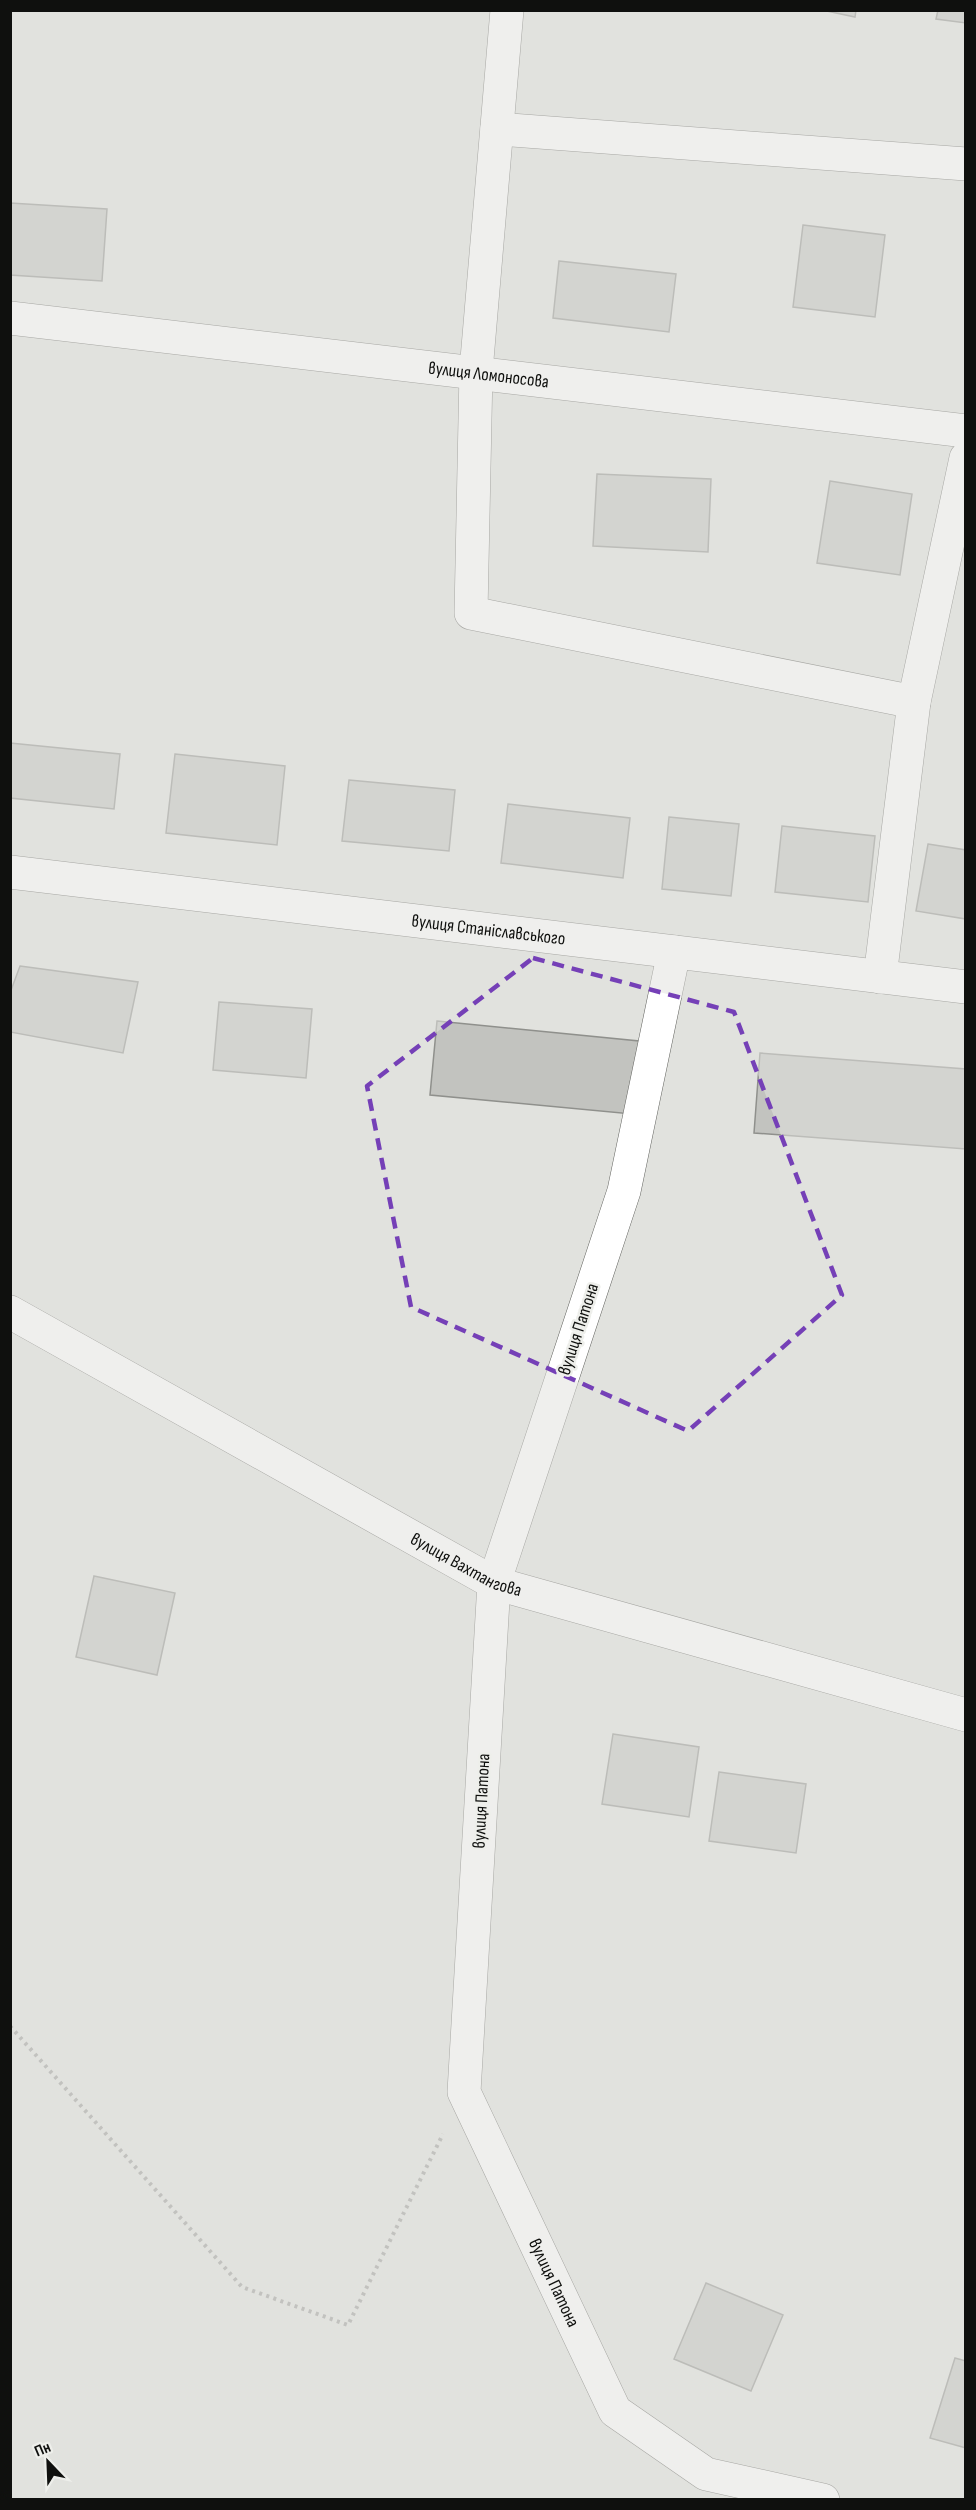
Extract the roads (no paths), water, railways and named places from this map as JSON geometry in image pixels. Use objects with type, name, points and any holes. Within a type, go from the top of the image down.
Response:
[{"type":"street","points":[[507,10],[476,371],[471,613],[914,702]]},
{"type":"street","points":[[497,129],[966,164]]},
{"type":"street","name":"вулиця Ломоносова","points":[[10,318],[476,371],[966,431]]},
{"type":"street","points":[[880,977],[914,702],[966,458]]},
{"type":"street","name":"вулиця Станіславського","points":[[10,872],[966,987]]},
{"type":"street","name":"вулиця Патона","points":[[675,952],[624,1191],[494,1583],[464,2092],[615,2412],[706,2474],[823,2499]]},
{"type":"street","name":"вулиця Вахтангова","points":[[10,1312],[494,1583],[966,1715]]}]
